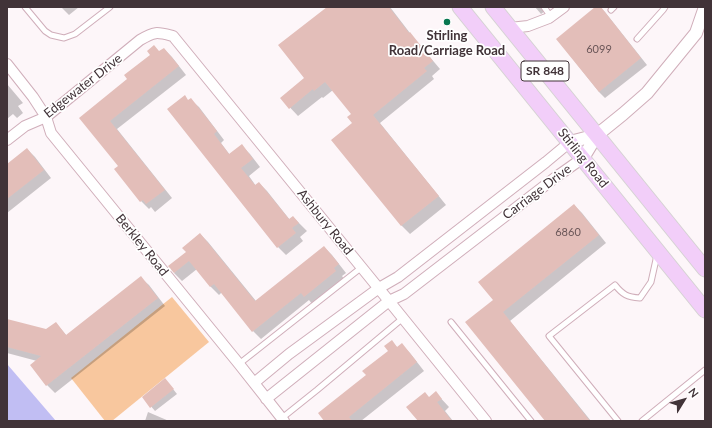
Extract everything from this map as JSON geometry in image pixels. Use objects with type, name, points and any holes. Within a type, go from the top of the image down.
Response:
[{"type":"main road","name":"Stirling Road","points":[[460,7],[705,310]]},
{"type":"main road","name":"Stirling Road","points":[[493,7],[705,269]]},
{"type":"street","points":[[510,28],[528,26],[549,18],[564,7]]},
{"type":"street","points":[[597,135],[647,93],[696,33],[705,7]]},
{"type":"street","name":"Edgewater Drive","points":[[7,140],[25,126],[46,118],[140,40],[152,33],[159,32]]},
{"type":"street","name":"Ashbury Road","points":[[159,32],[173,36],[390,301],[486,421]]},
{"type":"street","name":"Berkley Road","points":[[7,64],[33,97],[46,118],[51,133],[254,382],[283,420]]},
{"type":"street","name":"Carriage Drive","points":[[254,382],[289,354],[379,288],[398,276],[570,142],[597,135]]},
{"type":"street","name":"Carriage Drive","points":[[266,399],[390,301],[404,294],[556,177],[583,158],[597,135]]},
{"type":"street","points":[[528,176],[539,190]]},
{"type":"lane","points":[[25,7],[45,31],[51,35],[64,38],[75,34],[110,7]]},
{"type":"lane","points":[[544,7],[551,16]]},
{"type":"lane","points":[[637,39],[664,10],[665,7]]},
{"type":"lane","points":[[618,421],[549,336],[615,285],[621,292],[629,297],[640,298],[651,282],[658,252]]},
{"type":"lane","points":[[239,364],[362,267]]},
{"type":"lane","points":[[283,420],[403,318]]},
{"type":"lane","points":[[451,322],[531,421]]},
{"type":"lane","points":[[642,421],[705,370]]},
{"type":"shaded area","points":[[172,297],[209,342],[112,421],[105,421],[71,378]]},
{"type":"water","points":[[7,364],[56,421],[7,421]]},
{"type":"building","points":[[327,7],[389,7],[433,61],[424,68],[427,71],[373,115],[439,196],[401,226],[331,140],[352,123],[347,117],[351,114],[325,82],[314,91],[313,89],[289,109],[280,98],[304,78],[278,45]]},
{"type":"building","points":[[595,7],[601,7],[641,58],[599,92],[556,39]]},
{"type":"building","points":[[154,45],[159,51],[164,48],[179,66],[110,121],[165,190],[146,204],[143,200],[140,202],[114,169],[118,166],[79,118],[127,79],[124,75],[150,55],[147,51]]},
{"type":"building","points":[[185,95],[188,100],[191,98],[217,131],[214,134],[229,154],[242,144],[253,159],[241,168],[255,185],[259,182],[289,219],[293,216],[299,223],[292,228],[296,233],[277,248],[167,109]]},
{"type":"building","points":[[27,148],[44,170],[7,199],[7,164]]},
{"type":"building","points":[[574,204],[599,235],[503,312],[590,421],[545,421],[465,322],[493,300],[478,282]]},
{"type":"building","points":[[200,233],[255,301],[324,246],[339,264],[334,268],[336,271],[304,297],[301,293],[252,332],[214,284],[210,287],[189,261],[174,273],[168,266],[186,252],[182,248]]},
{"type":"building","points":[[141,276],[158,298],[46,386],[30,365],[41,356],[7,347],[7,319],[46,329],[56,322],[66,335]]},
{"type":"building","points":[[392,340],[397,347],[402,343],[417,362],[349,417],[352,421],[324,421],[318,413],[366,375],[362,371],[388,351],[384,346]]},
{"type":"building","points":[[165,378],[174,389],[150,408],[142,397]]},
{"type":"building","points":[[436,391],[442,399],[437,402],[452,421],[418,421],[406,407],[425,392],[429,397]]},
{"type":"place","name":"Stirling Road/Carriage Road","points":[[447,22]]}]
